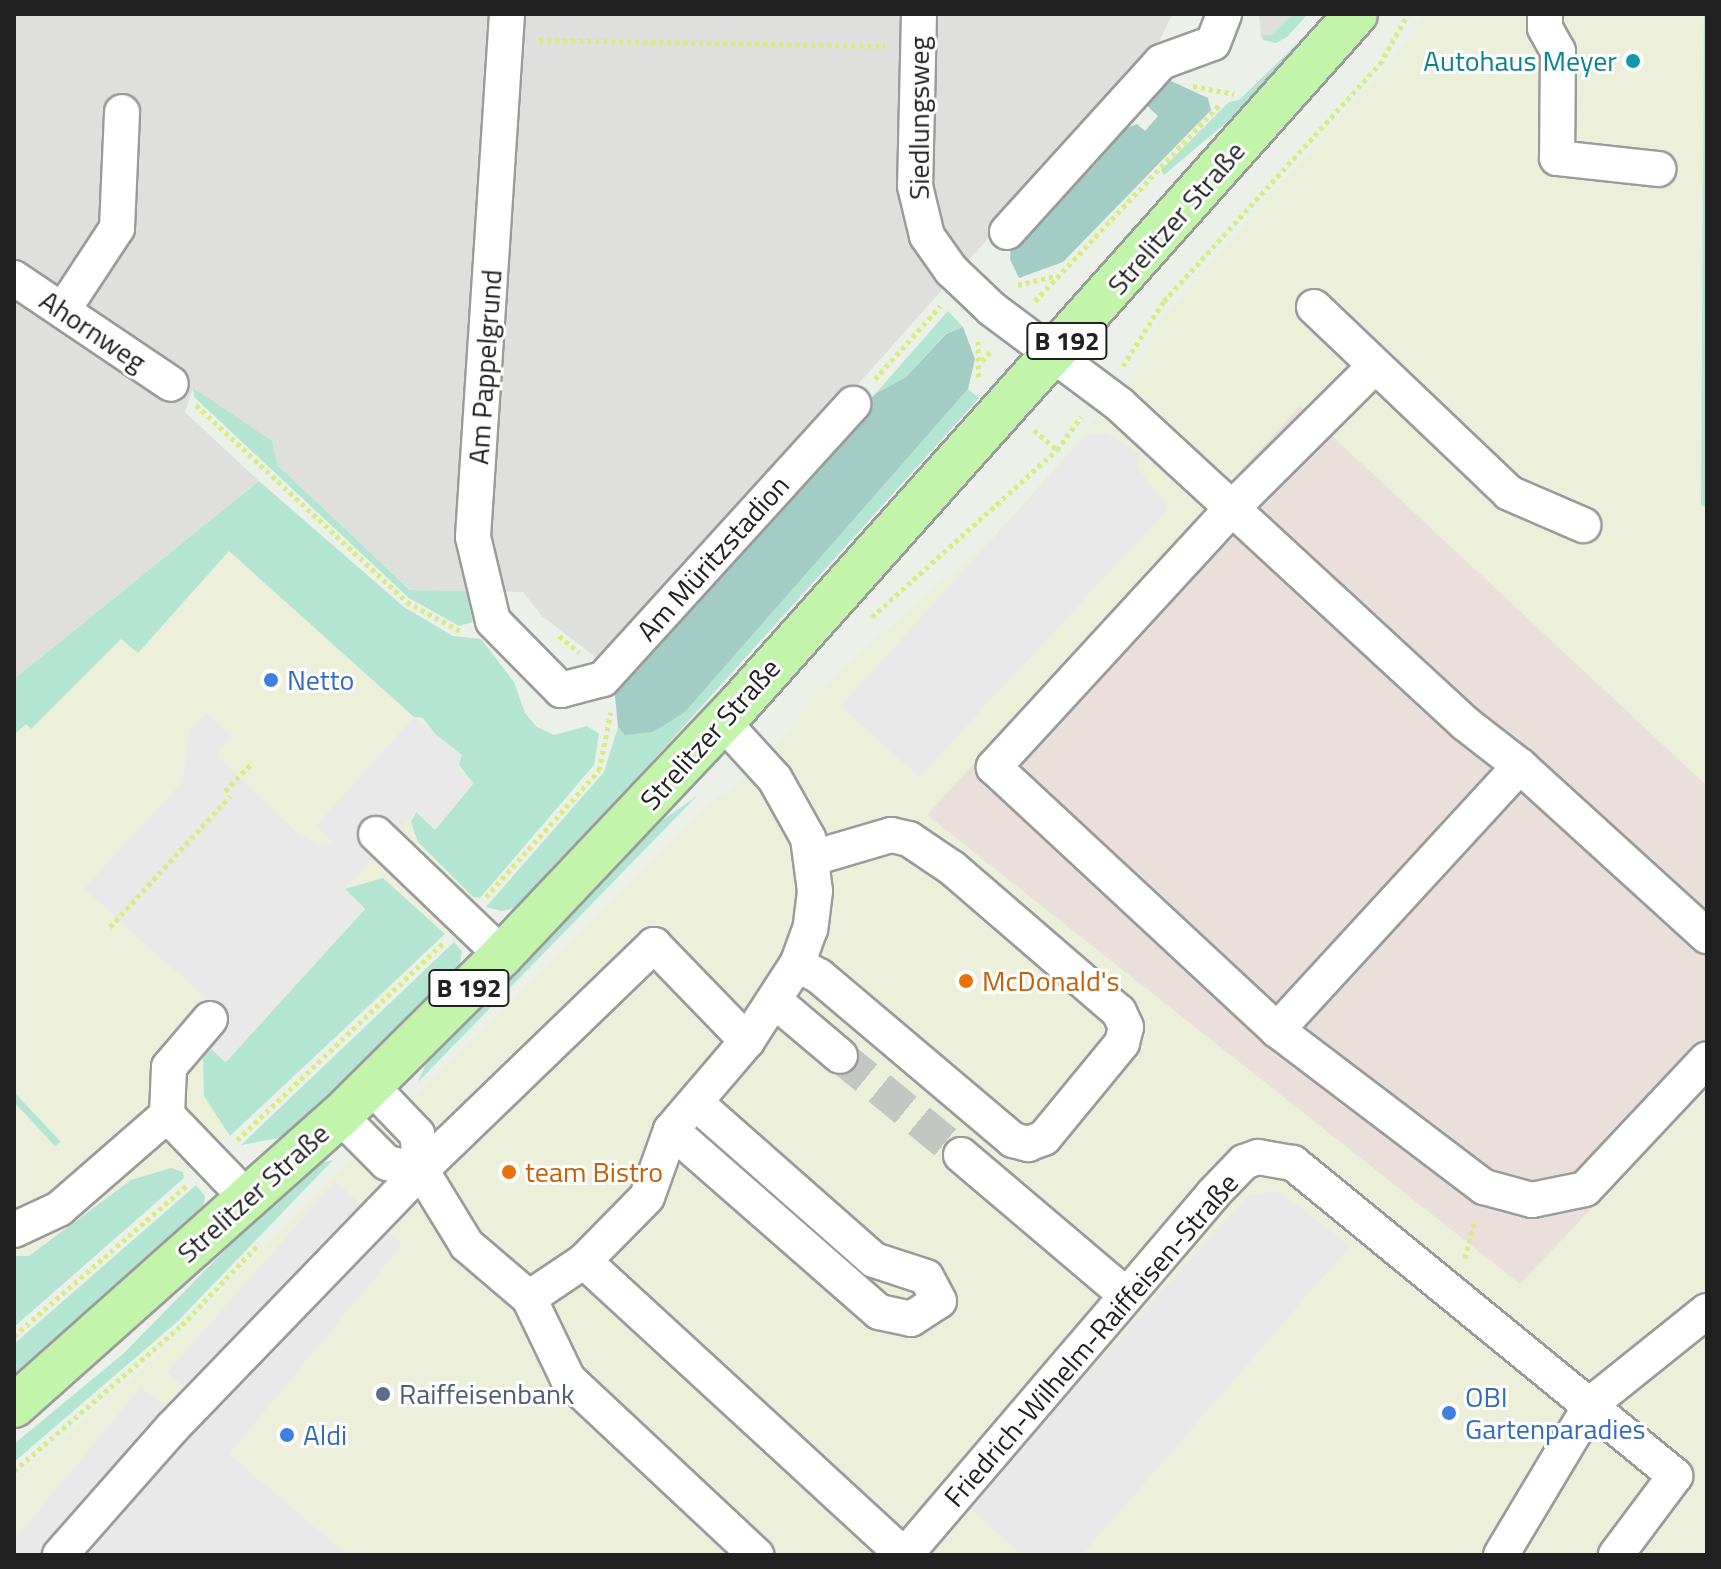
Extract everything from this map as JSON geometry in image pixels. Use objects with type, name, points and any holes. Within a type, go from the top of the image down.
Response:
[{"type":"main road","name":"Strelitzer Straße","points":[[14,1406],[247,1198],[354,1130],[385,1100],[502,955],[723,722],[1055,355],[1356,14]]},
{"type":"street","points":[[1545,14],[1545,28],[1558,51],[1557,158],[1658,169]]},
{"type":"street","name":"Am Pappelgrund","points":[[493,621],[473,537],[521,20]]},
{"type":"street","points":[[1007,232],[1161,62],[1218,28]]},
{"type":"street","name":"Siedlungsweg","points":[[919,30],[919,211],[936,253],[962,282],[1119,404],[1234,506],[1466,724],[1520,766],[1707,936]]},
{"type":"street","points":[[63,310],[117,228],[122,112]]},
{"type":"street","name":"Ahornweg","points":[[14,278],[171,384]]},
{"type":"street","points":[[1314,307],[1509,493],[1583,525]]},
{"type":"street","points":[[1374,367],[1234,506],[994,767],[1277,1030],[1484,1187],[1532,1200],[1585,1189],[1707,1059]]},
{"type":"street","name":"Am Müritzstadion","points":[[603,679],[853,404]]},
{"type":"street","points":[[493,621],[561,690],[603,679]]},
{"type":"street","points":[[529,1298],[584,1261],[647,1197],[671,1130],[747,1041],[775,1001],[797,964],[810,929],[813,858],[788,796],[723,722]]},
{"type":"street","points":[[1277,1030],[1520,766]]},
{"type":"street","points":[[376,834],[502,955]]},
{"type":"street","points":[[797,964],[819,976],[1013,1140],[1028,1144],[1044,1138],[1122,1043],[1126,1027],[1119,1012],[952,868],[909,839],[891,835],[813,858]]},
{"type":"street","points":[[60,1555],[172,1428],[421,1170],[654,945],[747,1041]]},
{"type":"street","points":[[775,1001],[840,1056]]},
{"type":"street","points":[[14,1230],[59,1209],[167,1115],[169,1067],[210,1019]]},
{"type":"street","points":[[385,1100],[417,1134],[421,1170],[467,1245],[529,1298],[568,1379],[756,1555]]},
{"type":"street","points":[[671,1130],[879,1312],[911,1319],[939,1301],[926,1277],[874,1260],[696,1103]]},
{"type":"street","points":[[167,1115],[247,1198]]},
{"type":"street","points":[[354,1130],[387,1163],[421,1170]]},
{"type":"street","points":[[961,1155],[1126,1295]]},
{"type":"street","name":"Friedrich-Wilhelm-Raiffeisen-Straße","points":[[905,1555],[1126,1295],[1244,1162],[1277,1157],[1293,1163],[1592,1403],[1675,1476],[1616,1555]]},
{"type":"street","points":[[584,1261],[905,1555]]},
{"type":"street","points":[[1501,1555],[1592,1403],[1707,1311]]},
{"type":"path","points":[[1143,333],[1164,301],[1380,64],[1408,14]]},
{"type":"path","points":[[521,20],[534,40],[533,55]]},
{"type":"path","points":[[534,40],[919,30]]},
{"type":"path","points":[[1161,62],[1192,86],[1229,95]]},
{"type":"path","points":[[1068,264],[1229,95],[1247,84]]},
{"type":"path","points":[[1012,285],[1042,283],[1059,274]]},
{"type":"path","points":[[853,404],[962,282]]},
{"type":"path","points":[[976,378],[982,361]]},
{"type":"path","points":[[171,384],[430,619],[472,632],[493,621]]},
{"type":"path","points":[[14,1336],[213,1162],[465,920],[599,770],[608,743],[611,708],[603,679],[550,629]]},
{"type":"path","points":[[110,927],[252,763]]},
{"type":"shaded area","points":[[14,14],[1172,14],[1155,51],[607,666],[542,616],[523,592],[411,590],[193,389],[185,412],[259,481],[14,679]]},
{"type":"shaded area","points":[[1259,14],[1292,14],[1271,35],[1261,35]]},
{"type":"shaded area","points":[[1425,14],[1704,14],[1707,1555],[14,1555],[14,1480],[186,1331],[261,1249],[718,796],[726,796],[794,727],[803,706],[821,687],[999,532],[1140,367],[1160,320],[1402,48]]},
{"type":"shaded area","points":[[1171,81],[1208,98],[1211,110],[1063,262],[1019,278],[1010,259],[1011,241],[1097,163],[1101,145],[1114,133],[1137,124],[1145,131],[1158,116],[1144,103]]},
{"type":"shaded area","points":[[963,327],[975,359],[968,389],[685,712],[653,732],[625,735],[618,727],[614,685],[875,394],[906,377],[946,334]]},
{"type":"shaded area","points":[[1300,406],[1707,786],[1707,1086],[1520,1284],[927,815]]},
{"type":"shaded area","points":[[1107,433],[1140,454],[1137,467],[1169,508],[919,777],[841,706],[1087,434]]},
{"type":"shaded area","points":[[259,481],[404,607],[453,636],[481,639],[514,682],[525,713],[537,727],[554,735],[593,728],[600,741],[594,765],[480,898],[387,991],[14,1327],[14,679]]},
{"type":"shaded area","points":[[206,713],[232,737],[216,755],[299,835],[320,845],[335,843],[316,826],[414,717],[462,755],[458,768],[474,783],[435,830],[416,812],[345,889],[365,909],[225,1062],[207,1045],[230,1020],[84,889],[183,781],[189,731]]},
{"type":"shaded area","points":[[336,1181],[402,1245],[229,1454],[347,1555],[14,1555],[14,1540],[141,1387],[173,1412],[191,1393],[167,1372]]},
{"type":"shaded area","points":[[1279,1191],[1350,1246],[1082,1555],[1023,1555],[966,1506],[1249,1195]]},
{"type":"green space","points":[[1292,14],[1308,14],[1287,37],[1276,43],[1263,40],[1261,35],[1271,35]]},
{"type":"green space","points":[[1704,14],[1707,14],[1707,508],[1701,505]]},
{"type":"green space","points":[[1302,39],[1240,111],[1164,175],[1161,170],[1229,102],[1239,100]]},
{"type":"green space","points":[[948,311],[963,327],[945,334],[906,377],[875,394]]},
{"type":"green space","points":[[193,388],[272,441],[277,465],[410,590],[466,591],[473,622],[459,626],[409,598],[194,397]]},
{"type":"green space","points":[[968,389],[979,398],[522,906],[502,911],[486,907],[604,772],[618,727],[626,735],[685,712]]},
{"type":"green space","points":[[259,481],[404,607],[453,636],[481,639],[514,682],[525,713],[537,727],[554,735],[587,726],[599,734],[594,765],[480,898],[473,897],[418,842],[411,822],[417,811],[436,829],[473,783],[423,718],[414,717],[229,551],[138,653],[121,639],[31,729],[26,724],[14,735],[14,679]]},
{"type":"green space","points":[[697,796],[418,1082],[429,1057],[590,888],[654,826]]},
{"type":"green space","points":[[383,878],[445,934],[230,1136],[204,1096],[203,1058],[211,1049],[226,1062],[365,909],[345,889]]},
{"type":"green space","points":[[454,942],[462,951],[458,975],[290,1136],[241,1145]]},
{"type":"green space","points":[[14,1092],[61,1142],[55,1146],[14,1102]]},
{"type":"green space","points":[[333,1160],[177,1322],[14,1462],[14,1444],[123,1354],[277,1197],[320,1163]]},
{"type":"green space","points":[[171,1168],[183,1172],[184,1178],[14,1327],[14,1256],[29,1256],[131,1180]]},
{"type":"green space","points":[[196,1185],[205,1196],[202,1215],[14,1374],[14,1344]]},
{"type":"tunnel","points":[[840,1056],[961,1155]]},
{"type":"place","name":"Autohaus Meyer","points":[[1633,61]]},
{"type":"place","name":"Netto","points":[[271,680]]},
{"type":"place","name":"McDonald's","points":[[966,981]]},
{"type":"place","name":"team Bistro","points":[[509,1172]]},
{"type":"place","name":"Raiffeisenbank","points":[[383,1394]]},
{"type":"place","name":"OBI Gartenparadies","points":[[1449,1413]]},
{"type":"place","name":"Aldi","points":[[287,1435]]}]
